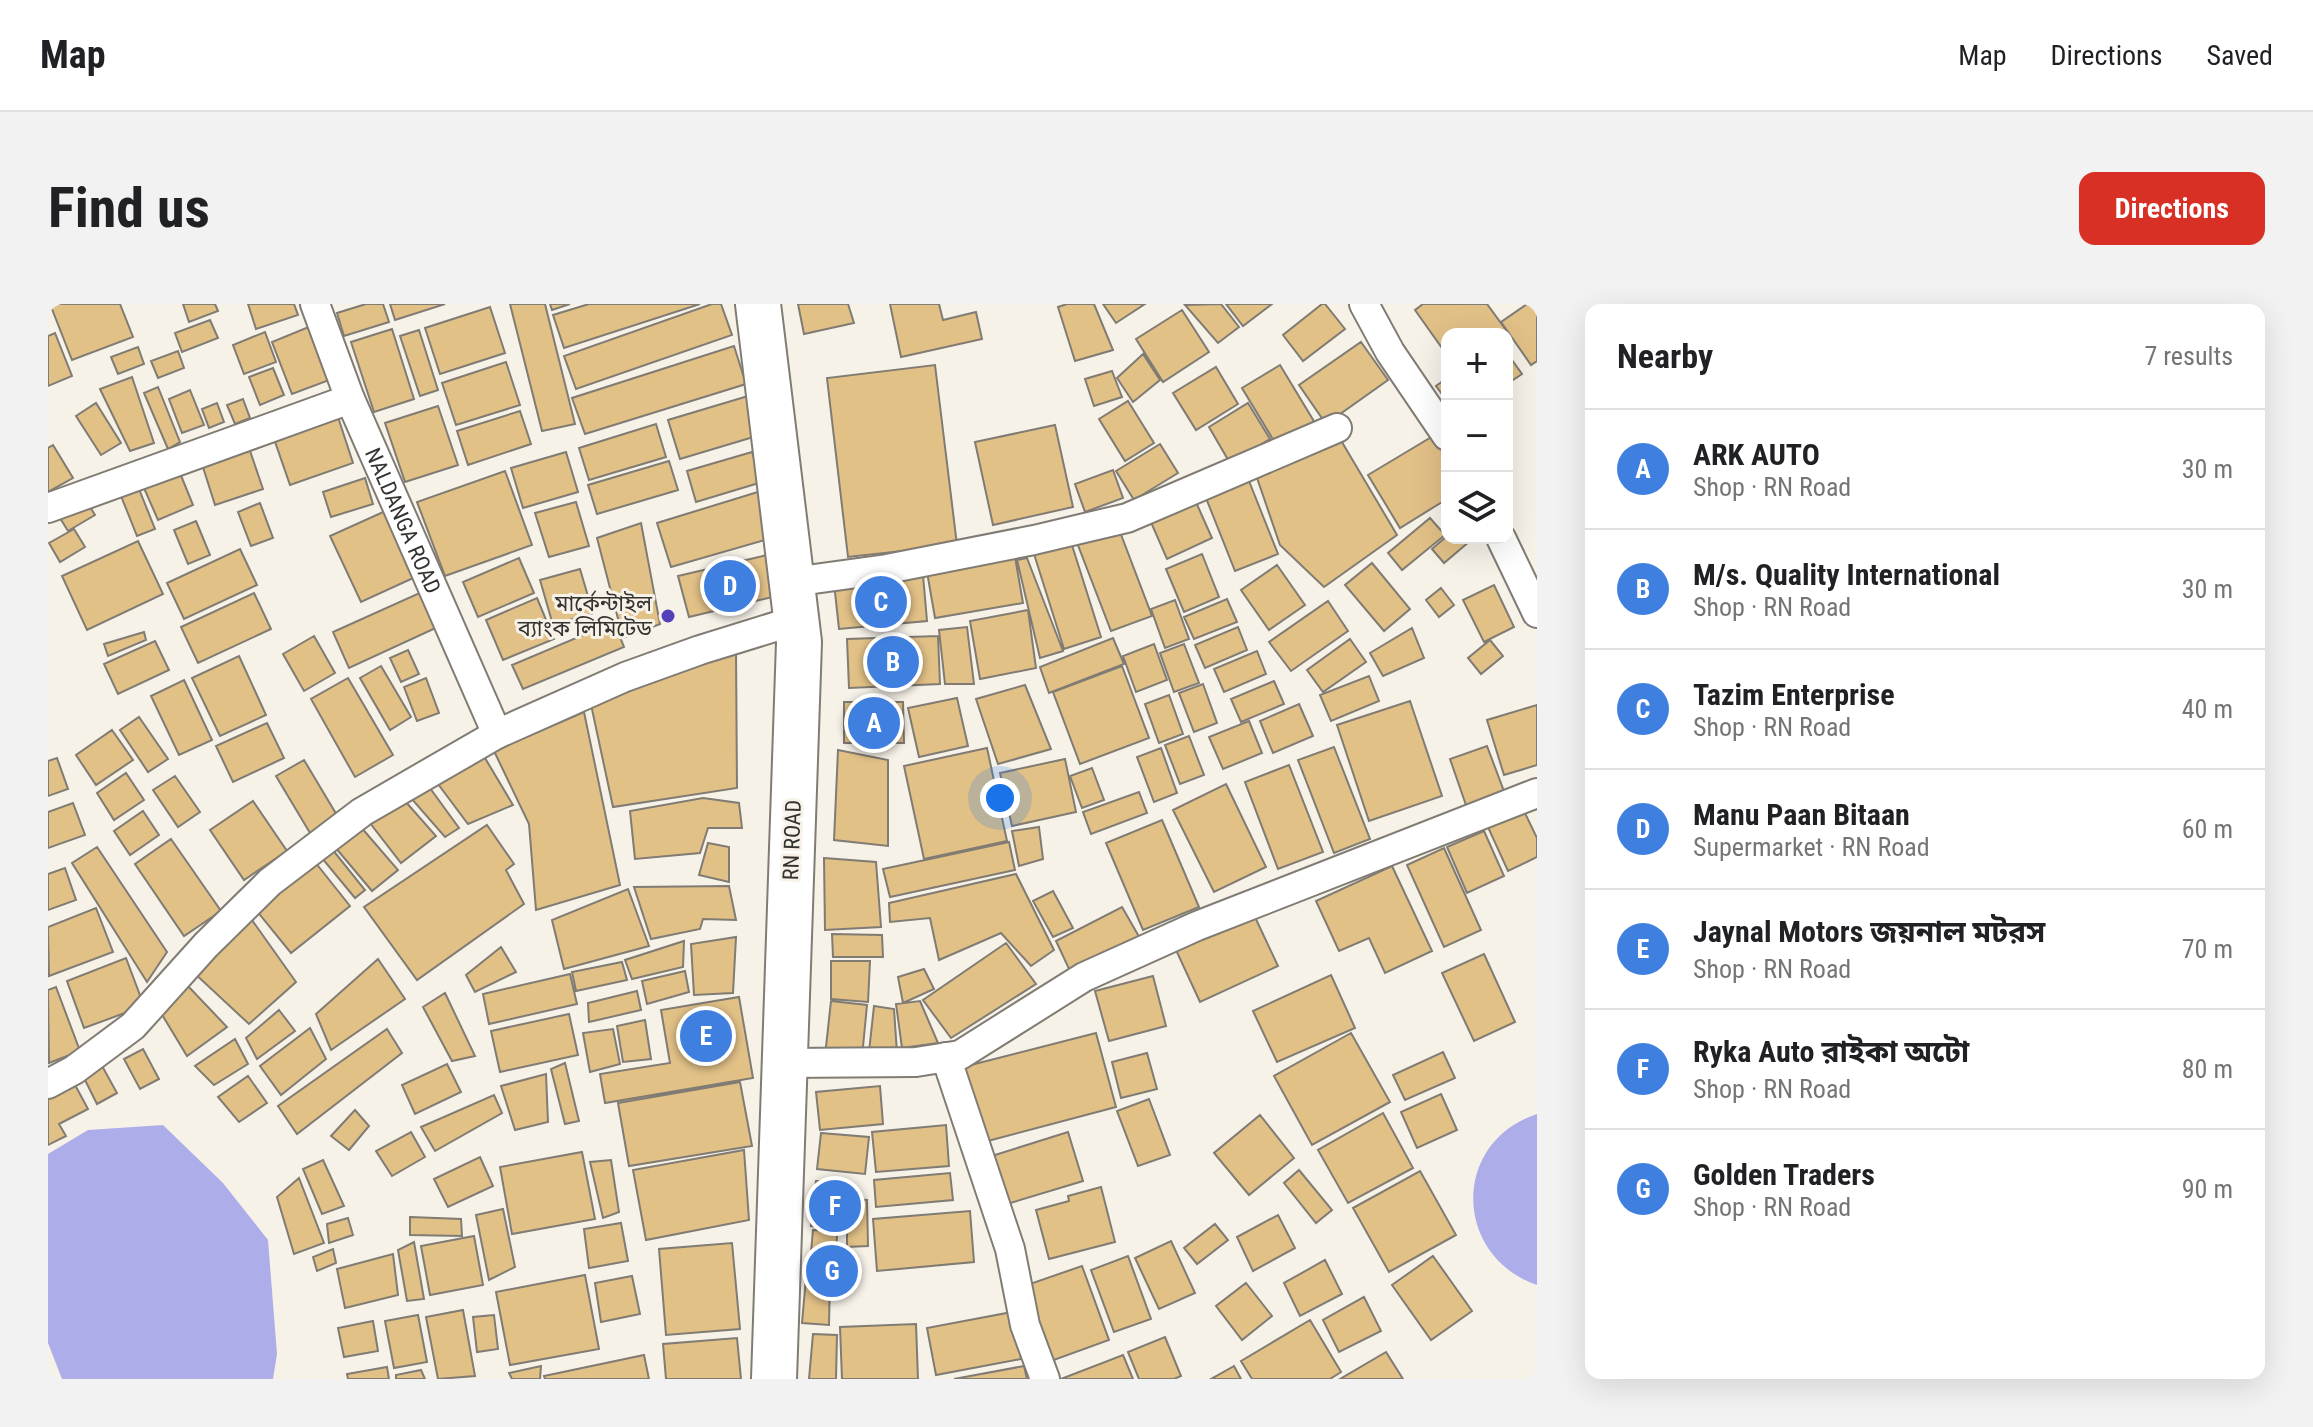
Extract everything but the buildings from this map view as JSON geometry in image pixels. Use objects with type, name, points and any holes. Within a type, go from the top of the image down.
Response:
[{"type":"highway","name":"RN ROAD","points":[[758,304],[799,642],[774,1379]]},
{"type":"street","name":"NALDANGA ROAD","points":[[315,304],[350,399],[497,734]]},
{"type":"street","points":[[1364,304],[1390,352],[1441,427]]},
{"type":"street","points":[[48,508],[350,399]]},
{"type":"street","points":[[48,1084],[74,1070],[133,1026],[206,945],[270,882],[362,812],[497,734],[625,677],[700,650],[794,601],[917,563],[1127,518],[1337,428]]},
{"type":"street","points":[[1504,544],[1537,613]]},
{"type":"street","points":[[785,1063],[916,1062],[960,1055],[1084,977],[1197,926],[1537,793]]},
{"type":"street","points":[[946,1057],[1010,1249],[1025,1325],[1045,1379]]},
{"type":"water","points":[[1537,1114],[1537,1285],[1509,1270],[1489,1250],[1477,1226],[1473,1199],[1477,1173],[1489,1148],[1509,1128]]},
{"type":"water","points":[[163,1125],[223,1183],[268,1240],[277,1354],[273,1379],[62,1379],[48,1343],[48,1154],[88,1130]]},
{"type":"place","name":"Manu Paan Bitaan","points":[[730,586]]},
{"type":"place","name":"Tazim Enterprise","points":[[881,602]]},
{"type":"place","name":"মার্কেন্টাইল ব্যাংক লিমিটেড","points":[[668,616]]},
{"type":"place","name":"M/s. Quality International","points":[[893,662]]},
{"type":"place","name":"ARK AUTO","points":[[874,723]]},
{"type":"place","name":"Jaynal Motors জয়নাল মটরস","points":[[706,1036]]},
{"type":"place","name":"Ryka Auto রাইকা অটো","points":[[835,1206]]},
{"type":"place","name":"Golden Traders","points":[[832,1271]]}]
